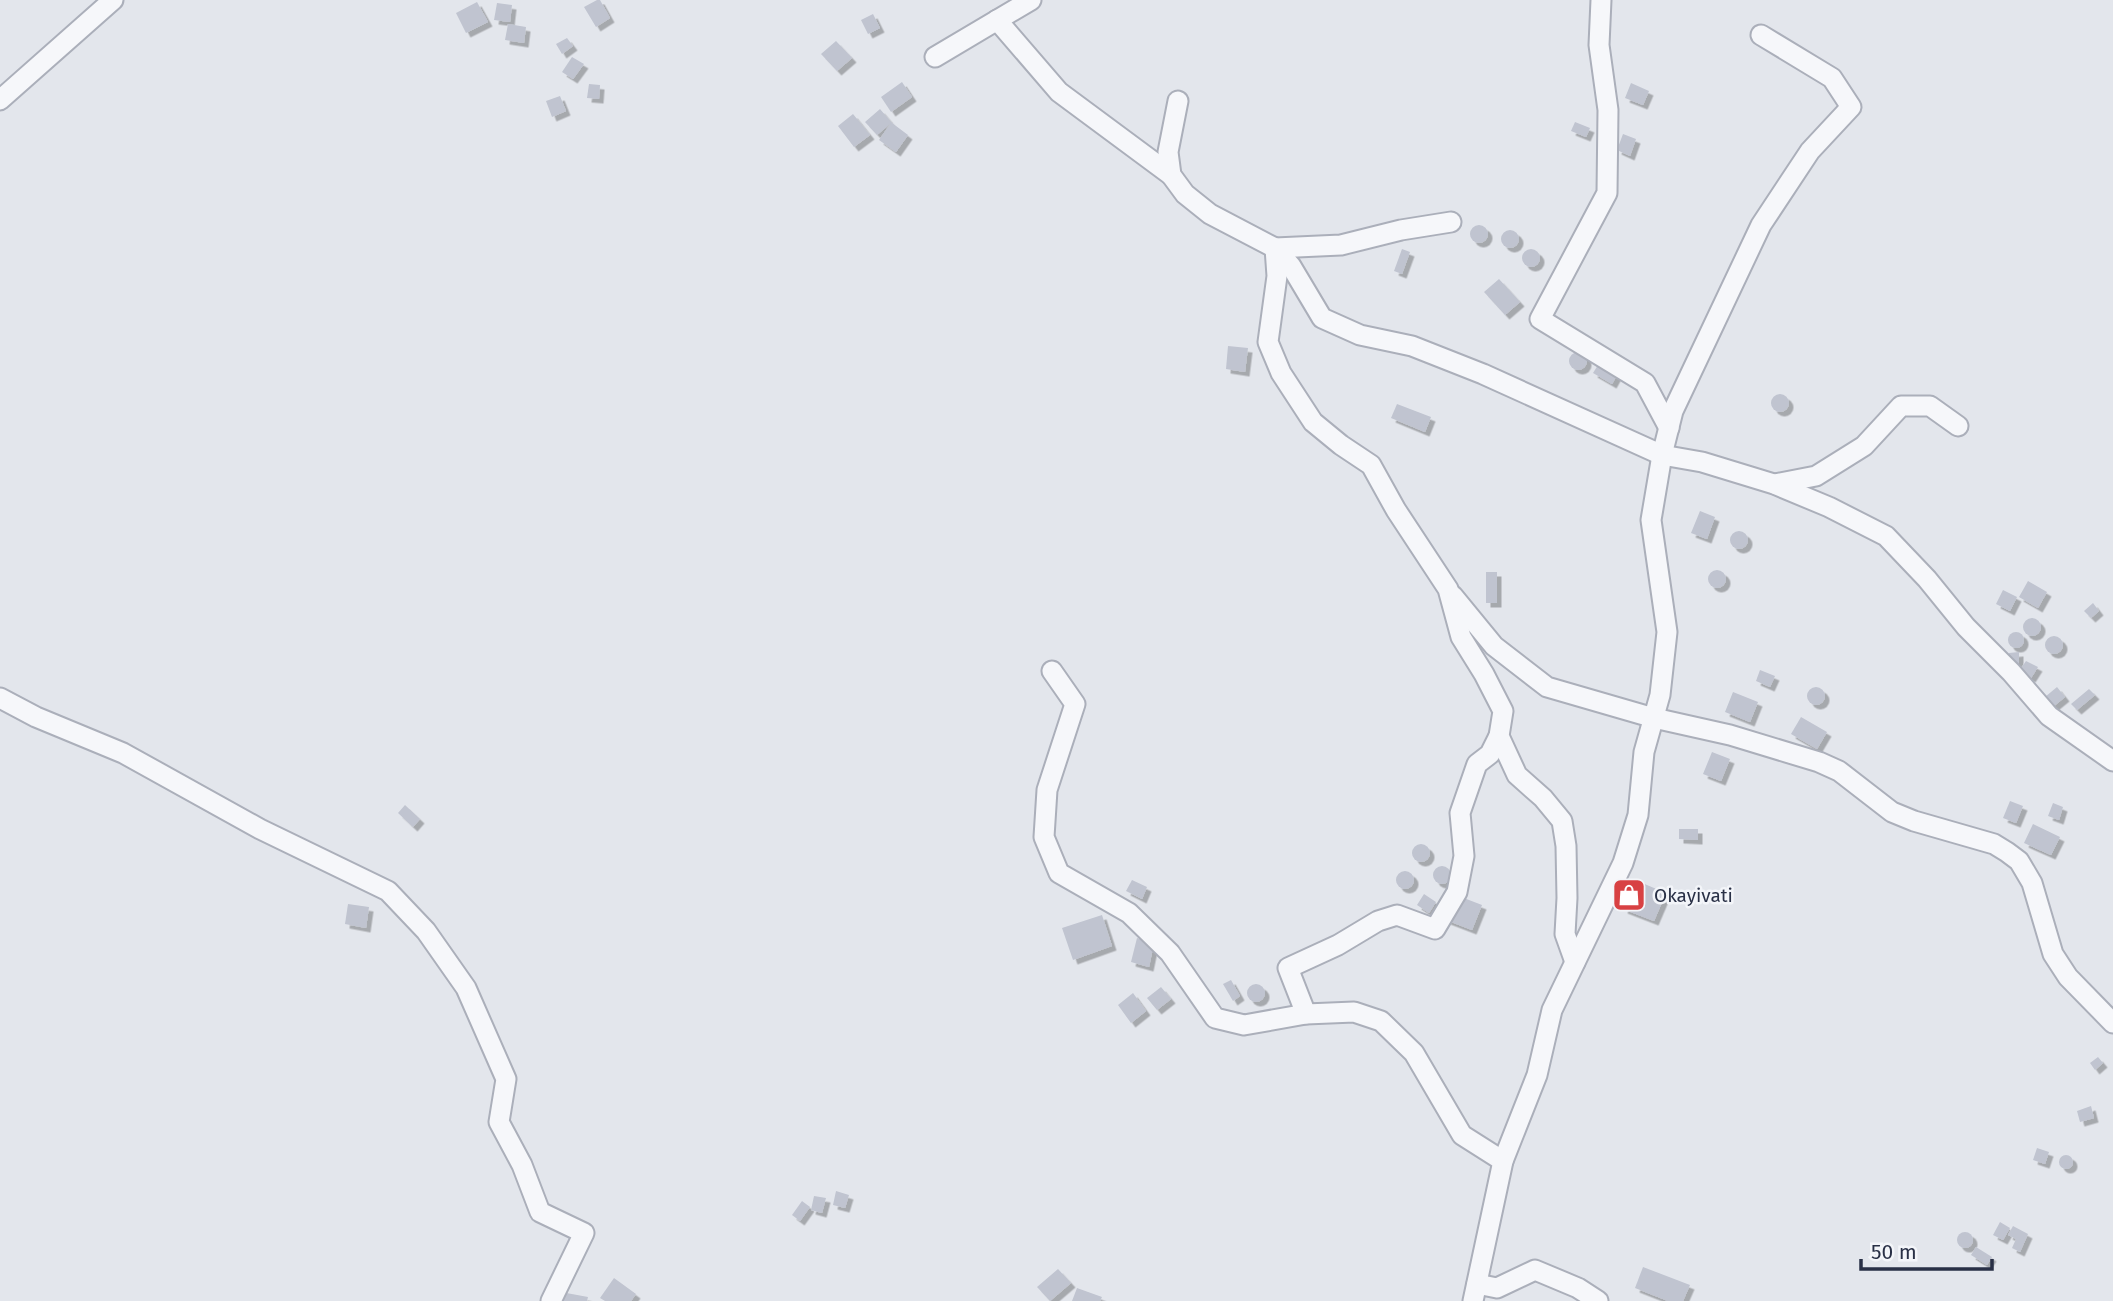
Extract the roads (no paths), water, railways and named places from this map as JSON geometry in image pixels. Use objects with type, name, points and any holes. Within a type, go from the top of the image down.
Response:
[{"type":"street","points":[[0,100],[113,0]]},
{"type":"street","points":[[935,57],[1031,0]]},
{"type":"street","points":[[1601,0],[1599,46],[1608,110],[1607,193],[1540,319],[1646,383],[1668,428]]},
{"type":"street","points":[[997,20],[1059,92],[1171,175],[1185,194],[1209,214],[1275,248],[1291,266],[1322,317],[1360,335],[1412,346],[1483,374],[1662,454],[1702,462],[1774,484],[1829,506],[1886,536],[2049,716],[2113,761]]},
{"type":"street","points":[[1598,1301],[1578,1288],[1535,1270],[1497,1288],[1475,1293],[1503,1161],[1537,1074],[1552,1010],[1623,863],[1638,815],[1644,752],[1660,695],[1667,632],[1651,520],[1662,454],[1673,411],[1761,225],[1810,151],[1851,107],[1832,78],[1761,35]]},
{"type":"street","points":[[1171,175],[1168,152],[1178,101]]},
{"type":"street","points":[[1275,248],[1341,245],[1401,230],[1451,222]]},
{"type":"street","points":[[1275,248],[1277,276],[1268,342],[1281,373],[1313,422],[1371,466],[1396,510],[1448,589],[1494,646],[1547,687],[1654,719],[1730,735],[1819,762],[1839,771],[1892,812],[1994,844],[2019,861],[2032,883],[2053,954],[2068,977],[2113,1023]]},
{"type":"street","points":[[1774,484],[1816,476],[1864,446],[1901,406],[1930,406],[1958,426]]},
{"type":"street","points":[[1306,1014],[1288,968],[1338,945],[1378,921],[1396,915],[1435,929],[1457,892],[1464,856],[1460,813],[1477,764],[1490,754],[1499,736],[1503,711],[1461,637],[1448,589]]},
{"type":"street","points":[[1052,671],[1075,704],[1047,790],[1044,837],[1059,873],[1129,913],[1170,953],[1215,1018],[1244,1025],[1306,1014],[1354,1012],[1381,1021],[1414,1053],[1462,1135],[1503,1161]]},
{"type":"street","points":[[0,698],[36,717],[123,752],[260,829],[388,891],[426,931],[466,988],[506,1079],[499,1122],[522,1165],[540,1212],[584,1233],[551,1301]]},
{"type":"street","points":[[1499,736],[1517,775],[1543,798],[1562,821],[1566,846],[1567,898],[1564,933],[1575,962]]},
{"type":"place","name":"Okayivati","points":[[1629,895]]}]
